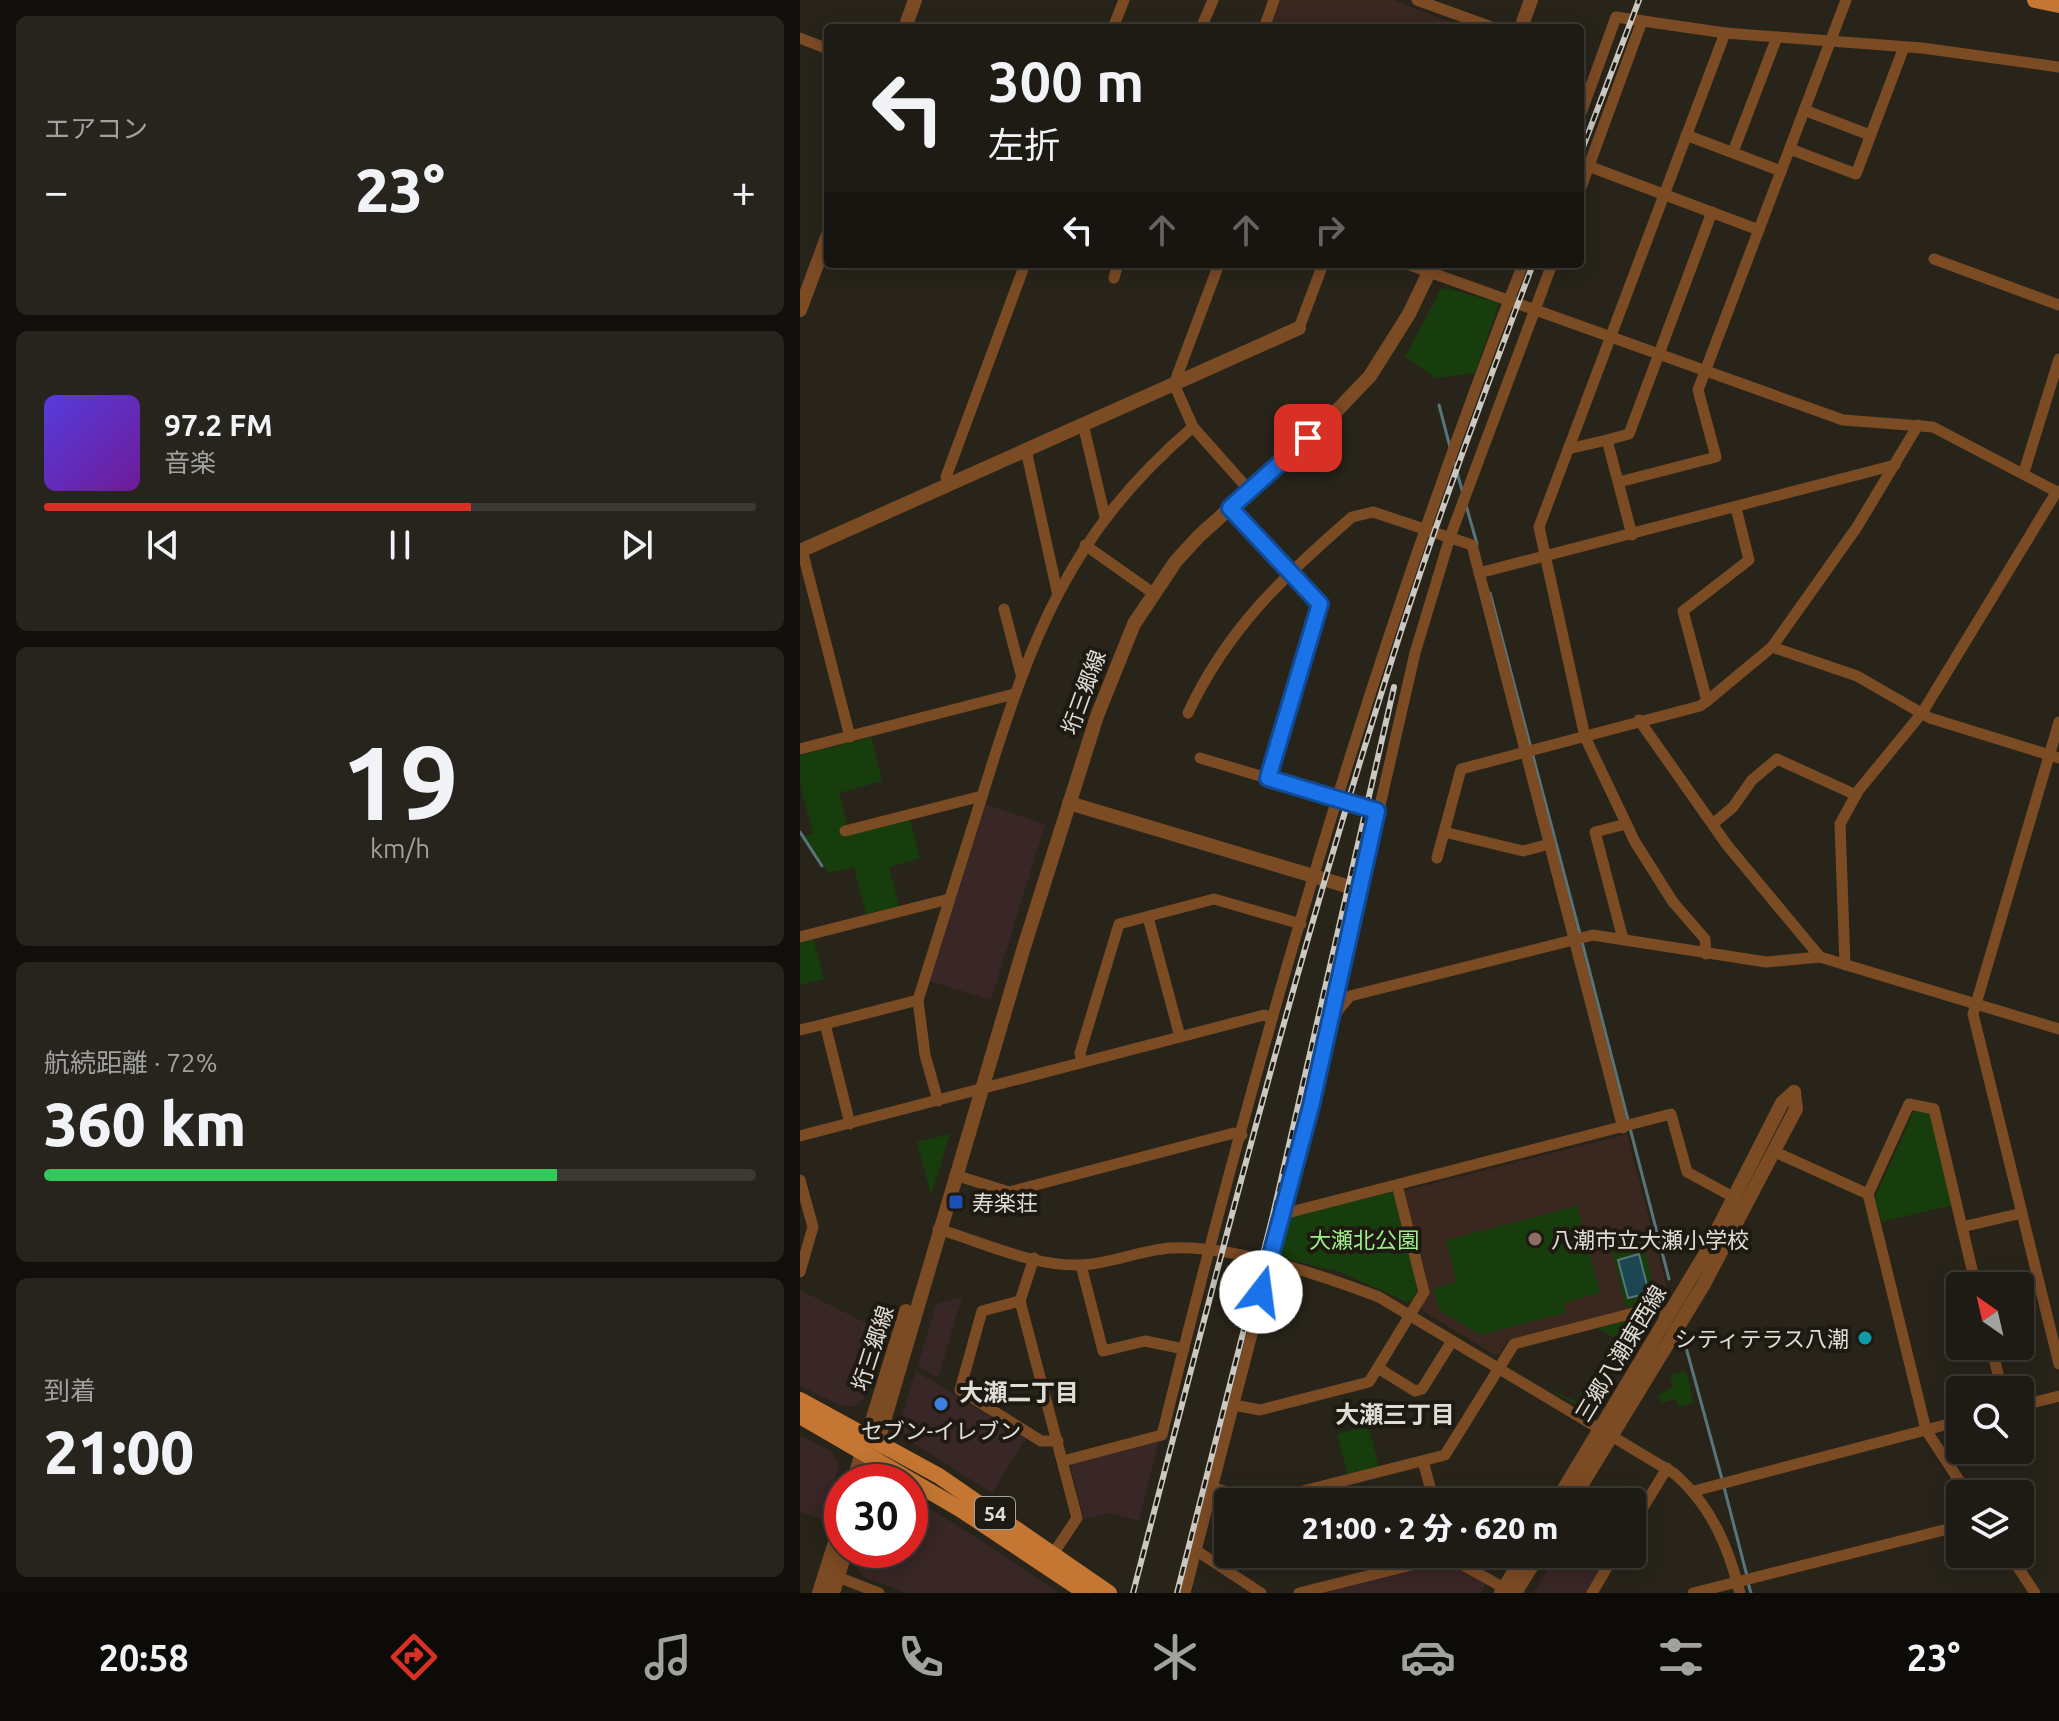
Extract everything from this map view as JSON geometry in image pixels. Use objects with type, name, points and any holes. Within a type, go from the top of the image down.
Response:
[{"type":"main road","points":[[2035,0],[2059,5]]},
{"type":"main road","name":"54","points":[[800,1400],[939,1476],[1109,1593]]},
{"type":"main road","name":"54","points":[[800,1416],[960,1509],[1086,1593]]},
{"type":"street","points":[[906,24],[915,0]]},
{"type":"street","points":[[1115,24],[1124,0]]},
{"type":"street","points":[[1203,24],[1213,0]]},
{"type":"street","points":[[1265,24],[1274,0]]},
{"type":"street","points":[[1417,0],[1483,24]]},
{"type":"street","points":[[1522,24],[1531,0]]},
{"type":"street","points":[[1619,482],[1716,457],[1698,390],[1846,0]]},
{"type":"street","points":[[1584,105],[1616,17],[1725,33],[1904,47],[2059,67]]},
{"type":"street","points":[[1642,21],[1584,165],[1759,230]]},
{"type":"street","points":[[1706,954],[1705,939],[1673,902],[1626,824],[1585,737],[1539,527],[1725,33]]},
{"type":"street","points":[[1733,152],[1777,37]]},
{"type":"street","points":[[800,38],[824,47]]},
{"type":"street","points":[[1790,149],[1856,174],[1904,47]]},
{"type":"street","points":[[1804,110],[1870,135]]},
{"type":"street","points":[[1686,135],[1781,171]]},
{"type":"street","points":[[1568,449],[1629,434],[1712,212]]},
{"type":"street","points":[[800,310],[824,246]]},
{"type":"street","points":[[1934,259],[2059,305]]},
{"type":"street","points":[[950,485],[946,477],[1024,268]]},
{"type":"street","points":[[1114,278],[1117,268]]},
{"type":"street","points":[[1218,268],[1174,384],[1193,427],[1249,490]]},
{"type":"street","points":[[850,737],[801,551],[1299,328],[1322,268]]},
{"type":"street","points":[[1431,268],[1843,420],[1918,425],[1947,433],[2058,492],[1922,713],[1856,795],[1840,824],[1845,965]]},
{"type":"street","name":"垳三郷線","points":[[867,1464],[872,1437],[1114,667],[1153,593],[1176,561],[1249,490],[1327,421],[1370,376],[1409,314],[1431,268]]},
{"type":"street","points":[[1063,1461],[1162,1435],[1272,1018],[1338,799],[1426,529],[1521,268]]},
{"type":"street","points":[[1185,1593],[1333,1014],[1399,714],[1450,537],[1551,268]]},
{"type":"street","points":[[2024,472],[2059,359]]},
{"type":"street","points":[[1083,424],[1105,517]]},
{"type":"street","points":[[1437,858],[1461,769],[1700,706],[1772,647],[1857,527],[1918,425]]},
{"type":"street","points":[[938,1101],[925,1055],[918,1000],[1021,675],[1057,591],[1085,545],[1105,517],[1161,454],[1193,427]]},
{"type":"street","points":[[1607,440],[1632,535]]},
{"type":"street","points":[[1026,450],[1057,591]]},
{"type":"street","points":[[1485,572],[1895,465]]},
{"type":"street","points":[[1230,508],[1320,604],[1268,778]]},
{"type":"street","points":[[1707,701],[1683,611],[1749,560],[1736,508]]},
{"type":"street","points":[[1188,713],[1228,641],[1290,571],[1352,517],[1373,512],[1472,545],[1485,572],[1531,751],[1550,844],[1580,936],[1628,1126]]},
{"type":"street","points":[[1085,545],[1153,593]]},
{"type":"street","points":[[1004,609],[1021,675]]},
{"type":"street","points":[[1772,647],[1857,676],[1922,713],[2054,757]]},
{"type":"street","points":[[800,749],[1014,694]]},
{"type":"street","points":[[1639,720],[1727,845],[1820,957]]},
{"type":"street","points":[[2059,722],[2054,757],[1973,1014],[2059,1364]]},
{"type":"street","points":[[1200,758],[1377,811]]},
{"type":"street","points":[[1714,823],[1733,807],[1752,780],[1777,759],[1856,795]]},
{"type":"street","points":[[845,831],[982,796]]},
{"type":"street","points":[[1069,803],[1360,890]]},
{"type":"street","points":[[1623,939],[1595,832],[1626,824]]},
{"type":"street","points":[[1444,832],[1523,851],[1550,844]]},
{"type":"street","points":[[800,937],[949,899]]},
{"type":"street","points":[[1082,1062],[1080,1053],[1119,924],[1214,899],[1301,924]]},
{"type":"street","points":[[1148,917],[1180,1037]]},
{"type":"street","points":[[1333,1014],[1350,996],[1580,936],[1623,939],[1774,963],[1820,957],[2059,1029]]},
{"type":"street","points":[[800,1030],[918,1000]]},
{"type":"street","points":[[800,1136],[1264,1015],[1272,1018]]},
{"type":"street","points":[[825,1024],[850,1124]]},
{"type":"street","name":"三郷八潮東西線","points":[[1566,1488],[1606,1432],[1704,1284],[1796,1109],[1794,1092],[1782,1103],[1735,1198],[1668,1315],[1606,1432],[1578,1488]]},
{"type":"street","points":[[1959,1480],[1926,1430],[1868,1194],[1909,1104],[1934,1109],[1973,1272]]},
{"type":"street","points":[[1283,1214],[1671,1114],[1687,1172],[1735,1198]]},
{"type":"street","points":[[955,1175],[1009,1192],[1234,1133],[1242,1135]]},
{"type":"street","points":[[1775,1152],[1868,1194]]},
{"type":"street","points":[[800,1180],[813,1227],[800,1272]]},
{"type":"street","points":[[1234,1405],[1260,1410],[1369,1382],[1424,1292],[1397,1185]]},
{"type":"street","points":[[1962,1227],[2022,1213]]},
{"type":"street","points":[[938,1229],[1034,1258],[1081,1265],[1159,1249],[1211,1249],[1357,1288],[1667,1468],[1694,1491],[1720,1531],[1743,1583]]},
{"type":"street","points":[[1034,1258],[1020,1301],[1077,1518],[1053,1554]]},
{"type":"street","points":[[1081,1265],[1103,1351],[1145,1341],[1184,1349]]},
{"type":"street","points":[[1020,1301],[982,1311],[960,1390],[1041,1441],[1058,1441]]},
{"type":"street","points":[[1213,1488],[1264,1501],[1445,1455],[1514,1344],[1653,1308],[1668,1315]]},
{"type":"street","points":[[1378,1368],[1415,1391],[1422,1389],[1452,1341]]},
{"type":"street","points":[[2034,1402],[2059,1396]]},
{"type":"street","points":[[1694,1491],[1946,1425]]},
{"type":"street","name":"垳三郷線","points":[[863,1464],[868,1454]]},
{"type":"street","points":[[1423,1461],[1430,1488]]},
{"type":"street","points":[[1646,1503],[1667,1468]]},
{"type":"street","points":[[1693,1593],[1743,1583],[1946,1530]]},
{"type":"street","points":[[1197,1551],[1261,1593]]},
{"type":"street","points":[[819,1593],[827,1568]]},
{"type":"street","points":[[833,1593],[841,1568]]},
{"type":"street","points":[[1299,1593],[1396,1568]]},
{"type":"street","points":[[1469,1568],[1507,1591]]},
{"type":"street","points":[[1507,1591],[1518,1568]]},
{"type":"street","points":[[1507,1591],[1527,1568]]},
{"type":"street","points":[[1592,1593],[1607,1568]]},
{"type":"street","points":[[2018,1568],[2035,1593]]},
{"type":"street","points":[[838,1577],[879,1593]]},
{"type":"shaded area","points":[[1280,0],[1393,0],[1456,24],[1271,24]]},
{"type":"shaded area","points":[[985,804],[1045,824],[991,1000],[929,981]]},
{"type":"shaded area","name":"八潮市立大瀬小学校","points":[[1627,1134],[1667,1288],[1658,1302],[1507,1341],[1500,1354],[1495,1355],[1423,1311],[1421,1307],[1430,1292],[1403,1191]]},
{"type":"shaded area","points":[[800,1290],[884,1332],[863,1400],[855,1406],[842,1406],[800,1386]]},
{"type":"shaded area","points":[[962,1297],[938,1378],[918,1366],[936,1304]]},
{"type":"shaded area","points":[[916,1371],[1026,1438],[992,1493],[907,1439],[900,1423]]},
{"type":"shaded area","points":[[800,1435],[831,1451],[838,1464],[824,1464],[823,1519],[800,1512]]},
{"type":"shaded area","points":[[1159,1442],[1139,1521],[1110,1513],[1084,1519],[1070,1464]]},
{"type":"shaded area","points":[[928,1507],[1059,1593],[907,1593],[862,1576],[857,1568],[928,1568]]},
{"type":"shaded area","points":[[1416,1568],[1460,1568],[1486,1584],[1481,1593],[1320,1593]]},
{"type":"shaded area","points":[[1548,1568],[1602,1568],[1586,1593],[1533,1593]]},
{"type":"green space","points":[[1441,289],[1499,303],[1475,373],[1436,378],[1405,357]]},
{"type":"green space","points":[[871,737],[882,781],[839,793],[847,825],[910,819],[920,858],[889,867],[899,906],[866,914],[854,867],[828,873],[804,836],[813,834],[800,783],[800,755]]},
{"type":"green space","points":[[813,938],[824,979],[800,985],[800,941]]},
{"type":"green space","points":[[1914,1111],[1931,1114],[1952,1205],[1881,1222],[1875,1197]]},
{"type":"green space","points":[[950,1134],[931,1195],[917,1142]]},
{"type":"green space","name":"大瀬北公園","points":[[1390,1192],[1394,1194],[1418,1287],[1413,1301],[1407,1302],[1340,1272],[1281,1258],[1278,1253],[1286,1221],[1291,1217]]},
{"type":"green space","points":[[1577,1206],[1600,1293],[1563,1303],[1566,1313],[1480,1335],[1439,1310],[1433,1289],[1456,1282],[1446,1240]]},
{"type":"green space","points":[[1640,1231],[1657,1300],[1626,1308],[1609,1239]]},
{"type":"green space","points":[[1642,1317],[1646,1322],[1593,1408],[1585,1410],[1542,1385],[1589,1408],[1628,1346],[1598,1328]]},
{"type":"green space","points":[[1686,1371],[1694,1403],[1679,1407],[1676,1399],[1661,1403],[1659,1395],[1673,1386],[1670,1375]]},
{"type":"green space","points":[[1368,1426],[1379,1467],[1348,1475],[1337,1434]]},
{"type":"water","points":[[1639,1254],[1649,1293],[1628,1298],[1618,1260]]},
{"type":"waterway","points":[[1439,405],[1450,447]]},
{"type":"waterway","points":[[1454,462],[1462,490]]},
{"type":"waterway","points":[[1466,505],[1477,544]]},
{"type":"waterway","points":[[1490,593],[1580,934]]},
{"type":"waterway","points":[[800,832],[822,866]]},
{"type":"waterway","points":[[1582,942],[1628,1120]]},
{"type":"waterway","points":[[1630,1128],[1669,1279]]},
{"type":"waterway","points":[[1684,1340],[1722,1479]]},
{"type":"waterway","points":[[1724,1487],[1747,1576]]},
{"type":"waterway","points":[[1748,1583],[1751,1593]]},
{"type":"railway","points":[[1584,144],[1639,0]]},
{"type":"railway","points":[[1133,1593],[1254,1131],[1353,786],[1422,569],[1532,268]]},
{"type":"railway","points":[[1177,1593],[1273,1215],[1394,687]]},
{"type":"place","name":"寿楽荘","points":[[956,1202]]},
{"type":"place","name":"八潮市立大瀬小学校","points":[[1535,1239]]},
{"type":"place","name":"シティテラス八潮","points":[[1865,1338]]},
{"type":"place","name":"セブン-イレブン","points":[[941,1404]]},
{"type":"district","name":"大瀬二丁目","points":[[1019,1392]]},
{"type":"district","name":"大瀬三丁目","points":[[1395,1414]]},
{"type":"route","points":[[1261,1292],[1311,1106],[1377,811],[1268,778],[1320,604],[1230,508],[1308,438]]}]
